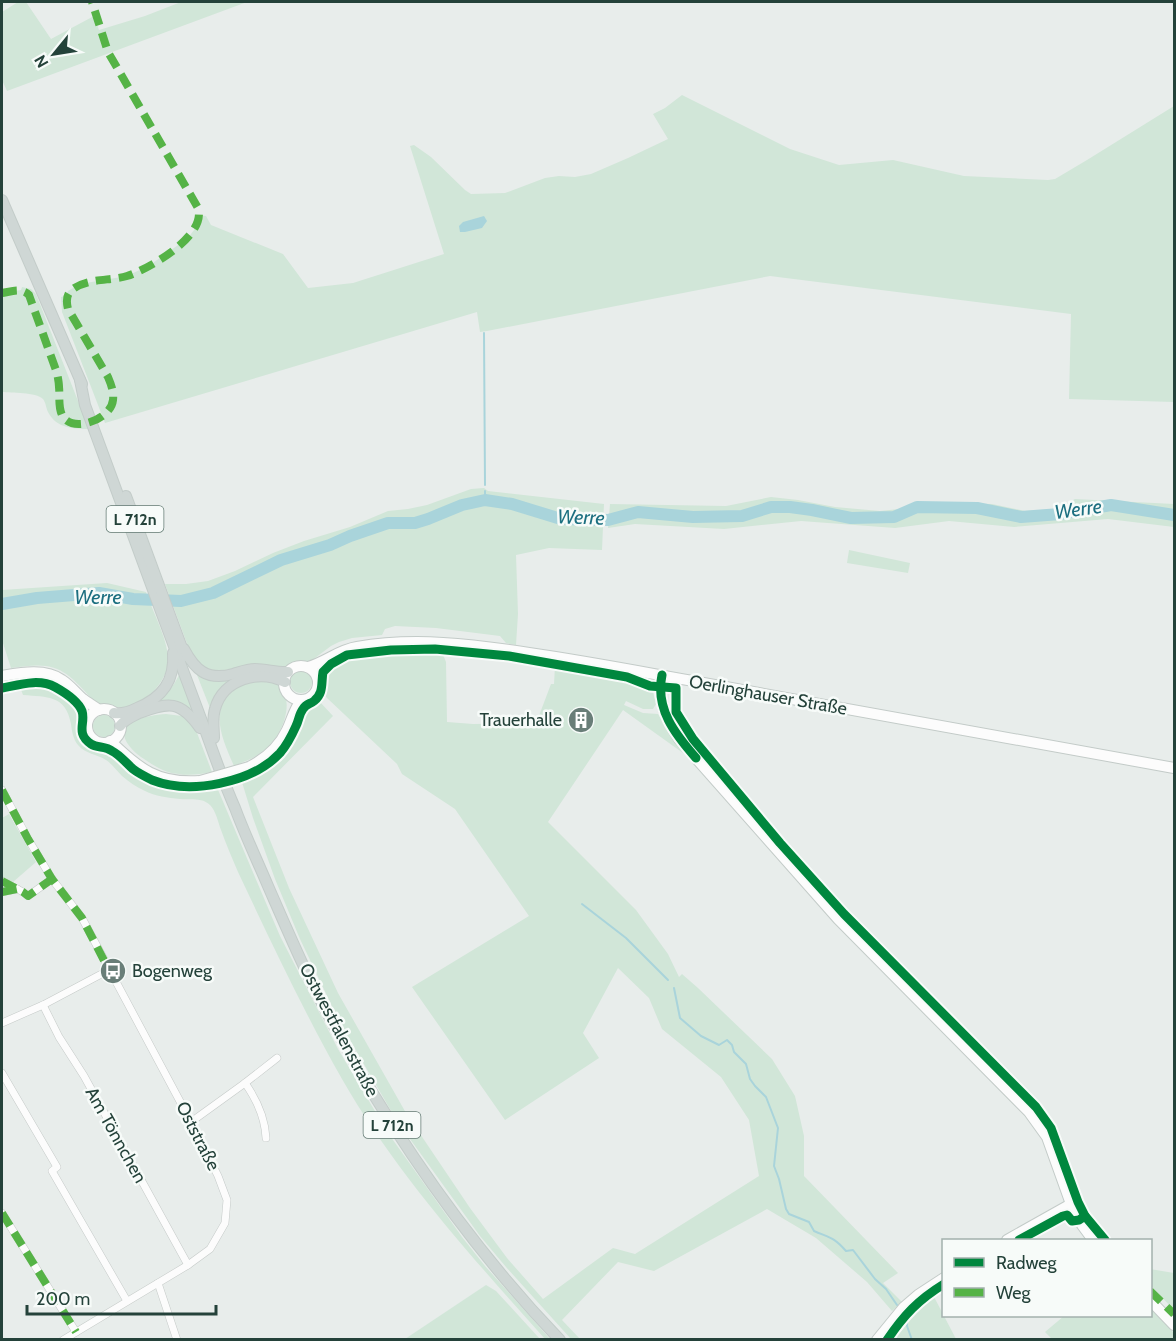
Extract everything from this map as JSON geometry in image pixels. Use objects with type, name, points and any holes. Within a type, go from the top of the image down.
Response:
[{"type":"main road","name":"Ostwestfalenstraße","points":[[2,200],[89,403],[212,739],[294,947],[333,1024],[417,1165],[492,1263],[560,1340]]},
{"type":"main road","name":"L 712n","points":[[174,637],[194,666],[203,673],[212,676],[256,669],[280,673],[286,677]]},
{"type":"main road","name":"L 712n","points":[[114,712],[126,713],[142,706],[162,691],[170,680],[174,637]]},
{"type":"main road","name":"Oerlinghauser Straße","points":[[308,667],[340,651],[358,646],[447,643],[502,648],[1174,768]]},
{"type":"main road","points":[[317,677],[308,667],[299,666],[291,669],[286,677],[288,693],[296,698],[307,699],[315,692],[320,667],[326,659]]},
{"type":"main road","points":[[2,676],[28,672],[49,675],[62,680],[82,698],[94,713]]},
{"type":"main road","points":[[662,675],[663,708],[670,726],[679,739],[838,919],[1029,1112],[1047,1137],[1071,1204],[1092,1239]]},
{"type":"main road","name":"L 712n","points":[[212,739],[214,712],[222,695],[230,687],[247,677],[286,677]]},
{"type":"main road","points":[[116,734],[101,742],[92,738],[87,730],[88,721],[94,713],[104,709],[114,712],[117,716],[116,734],[125,753],[139,766],[154,775],[171,780],[200,781],[249,767],[265,757],[277,746],[287,730],[296,698]]},
{"type":"main road","name":"L 712n","points":[[116,734],[127,719],[156,707],[168,705],[177,706],[191,715],[212,739]]},
{"type":"main road","points":[[1009,1239],[1071,1204]]},
{"type":"main road","points":[[877,1340],[904,1307],[942,1279]]},
{"type":"main road","points":[[1152,1302],[1174,1324]]},
{"type":"street","name":"Oststraße","points":[[2,790],[52,879],[82,918],[191,1122],[218,1176],[227,1200],[225,1223],[210,1249],[188,1265],[63,1340]]},
{"type":"street","points":[[2,881],[28,896],[52,879]]},
{"type":"street","points":[[2,892],[17,889]]},
{"type":"street","points":[[2,1023],[43,1005],[109,970]]},
{"type":"street","name":"Am Tönnchen","points":[[43,1005],[188,1265]]},
{"type":"street","points":[[191,1122],[277,1058]]},
{"type":"street","points":[[2,1074],[57,1167],[52,1172],[127,1301]]},
{"type":"street","points":[[245,1083],[261,1110],[266,1138]]},
{"type":"street","points":[[2,1213],[76,1332]]},
{"type":"street","points":[[158,1283],[177,1340]]},
{"type":"green space","points":[[18,2],[26,2],[51,39],[94,16],[99,30],[181,2],[247,2],[7,91],[2,80],[2,12]]},
{"type":"green space","points":[[682,95],[790,149],[839,165],[893,160],[964,176],[1048,180],[1055,179],[1174,106],[1174,402],[1069,399],[1071,314],[770,276],[480,332],[477,312],[105,423],[62,312],[61,297],[80,284],[127,276],[150,265],[188,238],[194,230],[197,215],[206,216],[211,225],[283,254],[308,288],[353,283],[444,254],[410,146],[414,145],[431,157],[471,194],[505,193],[545,178],[591,174],[668,139],[653,114]]},
{"type":"green space","points":[[22,287],[31,289],[36,294],[89,429],[71,428],[60,424],[51,417],[45,402],[40,397],[2,392],[2,293],[21,290]]},
{"type":"green space","points":[[484,488],[488,491],[604,504],[602,550],[549,548],[516,555],[518,614],[516,645],[506,643],[500,636],[436,628],[395,626],[385,629],[382,635],[352,638],[339,642],[311,661],[298,662],[285,668],[251,665],[215,672],[207,670],[192,657],[165,584],[208,581],[273,553],[350,527],[388,511],[427,505],[471,489]]},
{"type":"green space","points":[[771,497],[880,511],[957,503],[992,504],[1025,511],[1056,509],[1075,499],[1174,504],[1174,527],[1108,519],[1014,527],[949,521],[895,528],[801,521],[724,529],[635,524],[608,528],[610,504],[726,506]]},
{"type":"green space","points":[[849,550],[910,563],[908,573],[847,563]]},
{"type":"green space","points":[[107,583],[146,592],[168,653],[165,674],[156,689],[135,705],[119,708],[96,703],[76,682],[60,670],[40,665],[11,668],[2,640],[2,590]]},
{"type":"green space","points":[[420,651],[442,652],[446,662],[447,722],[535,723],[551,684],[554,684],[555,666],[627,679],[652,688],[656,704],[653,709],[643,709],[626,701],[624,705],[643,713],[658,714],[683,753],[623,710],[548,822],[636,910],[668,954],[679,977],[682,974],[698,988],[772,1059],[795,1096],[804,1136],[804,1176],[898,1273],[883,1283],[902,1302],[892,1311],[867,1282],[816,1238],[767,1209],[654,1271],[618,1262],[562,1320],[580,1339],[571,1339],[480,1236],[397,1121],[340,1023],[300,939],[275,879],[241,779],[266,768],[283,754],[295,736],[305,710],[320,702],[333,716],[253,797],[289,888],[338,993],[406,1113],[470,1208],[507,1258],[543,1299],[613,1248],[635,1254],[759,1176],[749,1120],[721,1077],[662,1029],[649,998],[618,968],[583,1033],[599,1058],[505,1120],[412,987],[529,916],[455,809],[402,774],[397,764],[324,694],[327,672],[339,661],[348,658]]},
{"type":"green space","points":[[301,671],[309,674],[312,682],[309,690],[301,693],[293,690],[290,682],[293,674]]},
{"type":"green space","points":[[179,675],[193,709],[156,701],[169,690]]},
{"type":"green space","points":[[197,675],[232,678],[210,708]]},
{"type":"green space","points":[[267,680],[279,685],[284,693],[286,709],[282,726],[264,750],[234,766],[220,723],[223,703],[229,694],[243,684]]},
{"type":"green space","points":[[36,685],[69,698],[78,708],[84,740],[112,754],[140,777],[171,788],[192,789],[216,785],[280,936],[338,1049],[388,1133],[462,1237],[550,1339],[545,1339],[437,1214],[411,1182],[364,1114],[328,1054],[288,977],[238,872],[212,807],[200,800],[153,794],[130,782],[106,760],[78,745],[65,708],[60,703],[47,697],[23,695],[20,687]]},
{"type":"green space","points":[[166,714],[182,716],[194,725],[212,772],[187,775],[168,772],[145,760],[130,747],[124,731],[128,725],[144,717]]},
{"type":"green space","points":[[104,715],[112,718],[115,726],[112,734],[104,737],[96,734],[93,726],[96,718]]},
{"type":"green space","points":[[9,814],[36,862],[13,882],[2,878],[2,818]]},
{"type":"green space","points":[[1152,1269],[1174,1273],[1174,1310],[1152,1287]]},
{"type":"green space","points":[[486,1285],[496,1291],[540,1339],[405,1339]]},
{"type":"green space","points":[[932,1293],[942,1312],[942,1317],[945,1317],[956,1339],[898,1339],[895,1334],[908,1316]]},
{"type":"green space","points":[[1152,1310],[1174,1333],[1174,1339],[1052,1339],[1045,1332],[1063,1317],[1152,1317]]},
{"type":"water","points":[[484,216],[487,221],[482,228],[460,232],[459,226],[463,222]]},
{"type":"waterway","points":[[484,333],[485,485]]},
{"type":"waterway","points":[[485,491],[485,500]]},
{"type":"waterway","name":"Werre","points":[[2,604],[37,598],[99,593],[133,599],[181,601],[213,593],[281,560],[330,545],[388,523],[415,523],[462,505],[485,500],[512,504],[561,519],[608,520],[638,512],[693,517],[742,516],[771,507],[812,510],[851,518],[894,517],[917,507],[977,508],[1021,517],[1060,514],[1111,505],[1174,515]]},
{"type":"waterway","points":[[582,904],[626,938],[668,980]]},
{"type":"waterway","points":[[674,988],[680,1018],[701,1036],[719,1045],[727,1040],[734,1052],[746,1064],[750,1079],[766,1097],[778,1128],[774,1166],[789,1214],[809,1222],[814,1231],[835,1240],[846,1251],[853,1250],[897,1305]]},
{"type":"waterway","points":[[907,1320],[912,1340]]},
{"type":"marked path","points":[[2,293],[19,291],[29,295],[57,373],[62,415],[67,421],[73,423],[82,424],[98,419],[111,407],[113,391],[108,377],[68,309],[68,295],[79,285],[127,276],[162,259],[185,240],[194,229],[198,219],[198,208],[108,52],[92,2]]},
{"type":"marked path","points":[[2,790],[52,879],[82,918],[109,970]]},
{"type":"marked path","points":[[2,881],[28,896],[52,879]]},
{"type":"marked path","points":[[2,892],[17,889]]},
{"type":"marked path","points":[[2,1213],[76,1332]]},
{"type":"marked path","points":[[1152,1293],[1174,1314]]},
{"type":"cycle path","points":[[2,688],[35,683],[55,687],[80,707],[83,715],[83,736],[91,744],[110,749],[135,770],[152,780],[184,786],[202,786],[237,779],[268,763],[280,753],[287,743],[304,707],[319,695],[323,672],[331,664],[347,655],[391,650],[435,649],[509,656],[627,677],[650,686],[676,688],[676,712],[693,739],[780,843],[844,914],[1036,1107],[1051,1128],[1085,1216],[1104,1239]]},
{"type":"cycle path","points":[[662,675],[661,699],[668,720],[696,758]]},
{"type":"cycle path","points":[[1021,1239],[1063,1216],[1067,1215],[1072,1221],[1085,1216]]},
{"type":"cycle path","points":[[887,1340],[912,1309],[942,1285]]},
{"type":"place","name":"Trauerhalle","points":[[581,720]]},
{"type":"place","name":"Bogenweg","points":[[113,971]]}]
